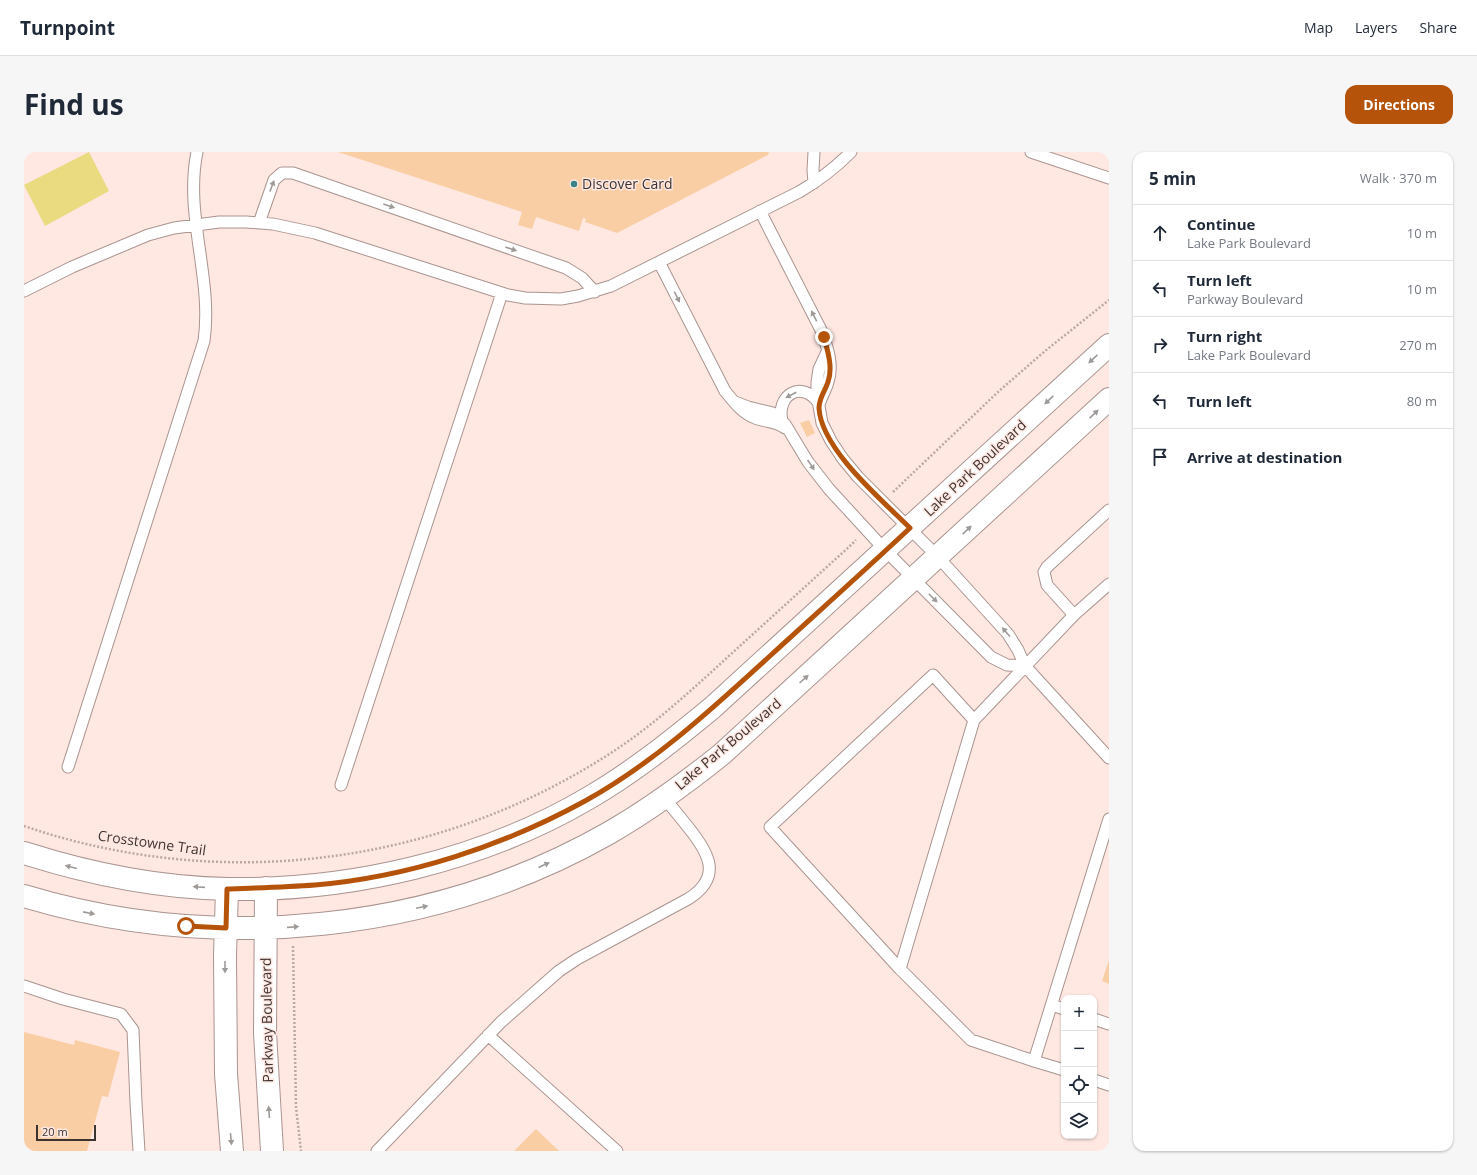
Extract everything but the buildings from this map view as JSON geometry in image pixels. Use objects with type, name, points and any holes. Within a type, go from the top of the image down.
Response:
[{"type":"street","name":"Lake Park Boulevard","points":[[24,853],[74,868],[109,876],[148,882],[227,889],[316,885],[377,876],[430,863],[478,848],[552,818],[619,780],[651,758],[681,734],[743,681],[1109,344]]},
{"type":"street","name":"Lake Park Boulevard","points":[[24,896],[80,911],[115,918],[186,926],[266,928],[342,922],[430,905],[469,894],[541,867],[608,833],[664,798],[722,754],[1109,399]]},
{"type":"street","name":"Parkway Boulevard","points":[[266,888],[266,1033],[272,1151]]},
{"type":"street","points":[[227,889],[226,1074],[232,1151]]},
{"type":"lane","points":[[68,768],[204,341],[206,328],[206,303],[193,185],[197,152]]},
{"type":"lane","points":[[814,152],[814,183]]},
{"type":"lane","points":[[24,290],[72,267],[148,235],[174,228],[219,222],[259,223],[294,228],[315,233],[502,293],[525,298],[543,300],[578,296],[595,292],[610,286],[814,183],[840,164],[851,152]]},
{"type":"lane","points":[[1031,152],[1109,178]]},
{"type":"lane","points":[[259,223],[274,180],[282,173],[293,173],[566,268],[582,278],[595,292]]},
{"type":"lane","points":[[760,211],[821,330],[830,363],[830,374],[828,383],[818,405]]},
{"type":"lane","points":[[659,262],[725,391],[748,415],[761,420],[774,422],[790,432]]},
{"type":"lane","points":[[341,785],[502,293]]},
{"type":"lane","points":[[782,421],[781,407],[788,395],[802,391],[814,396],[826,432],[843,459],[858,477],[938,556],[1008,634],[1018,650],[1025,666],[1109,758]]},
{"type":"lane","points":[[735,402],[773,413],[782,421],[818,476],[886,550],[991,657],[1007,665],[1025,666]]},
{"type":"lane","points":[[1074,615],[1047,585],[1044,572],[1047,567],[1109,510]]},
{"type":"lane","points":[[900,969],[974,720],[1074,615],[1109,584]]},
{"type":"lane","points":[[974,720],[933,676],[770,827],[900,969],[971,1040],[1061,1069]]},
{"type":"lane","points":[[377,1151],[500,1022],[568,964],[688,899],[702,888],[709,873],[710,864],[707,855],[700,842],[664,798]]},
{"type":"lane","points":[[1034,1061],[1109,819]]},
{"type":"lane","points":[[24,986],[63,999],[121,1014],[133,1030],[139,1151]]},
{"type":"lane","points":[[1052,1005],[1061,1008]]},
{"type":"lane","points":[[1097,1020],[1109,1024]]},
{"type":"lane","points":[[488,1036],[617,1151]]},
{"type":"lane","points":[[1097,1081],[1109,1085]]},
{"type":"path","points":[[894,490],[1045,351],[1109,300]]},
{"type":"path","name":"Crosstowne Trail","points":[[24,826],[88,844],[132,854],[169,858],[243,862],[304,860],[347,855],[431,836],[485,817],[526,800],[566,780],[604,758],[656,721],[855,541]]},
{"type":"path","points":[[293,944],[296,1107],[301,1151]]},
{"type":"shaded area","points":[[89,152],[109,191],[45,226],[24,185]]},
{"type":"place","name":"Discover Card","points":[[574,184]]},
{"type":"route","points":[[186,926],[226,928],[227,889],[316,885],[377,876],[407,869],[438,861],[515,834],[552,818],[586,800],[651,758],[712,708],[910,528],[858,477],[843,459],[826,432],[822,423],[819,408],[820,400],[825,391],[830,374],[830,363],[824,337]]}]
